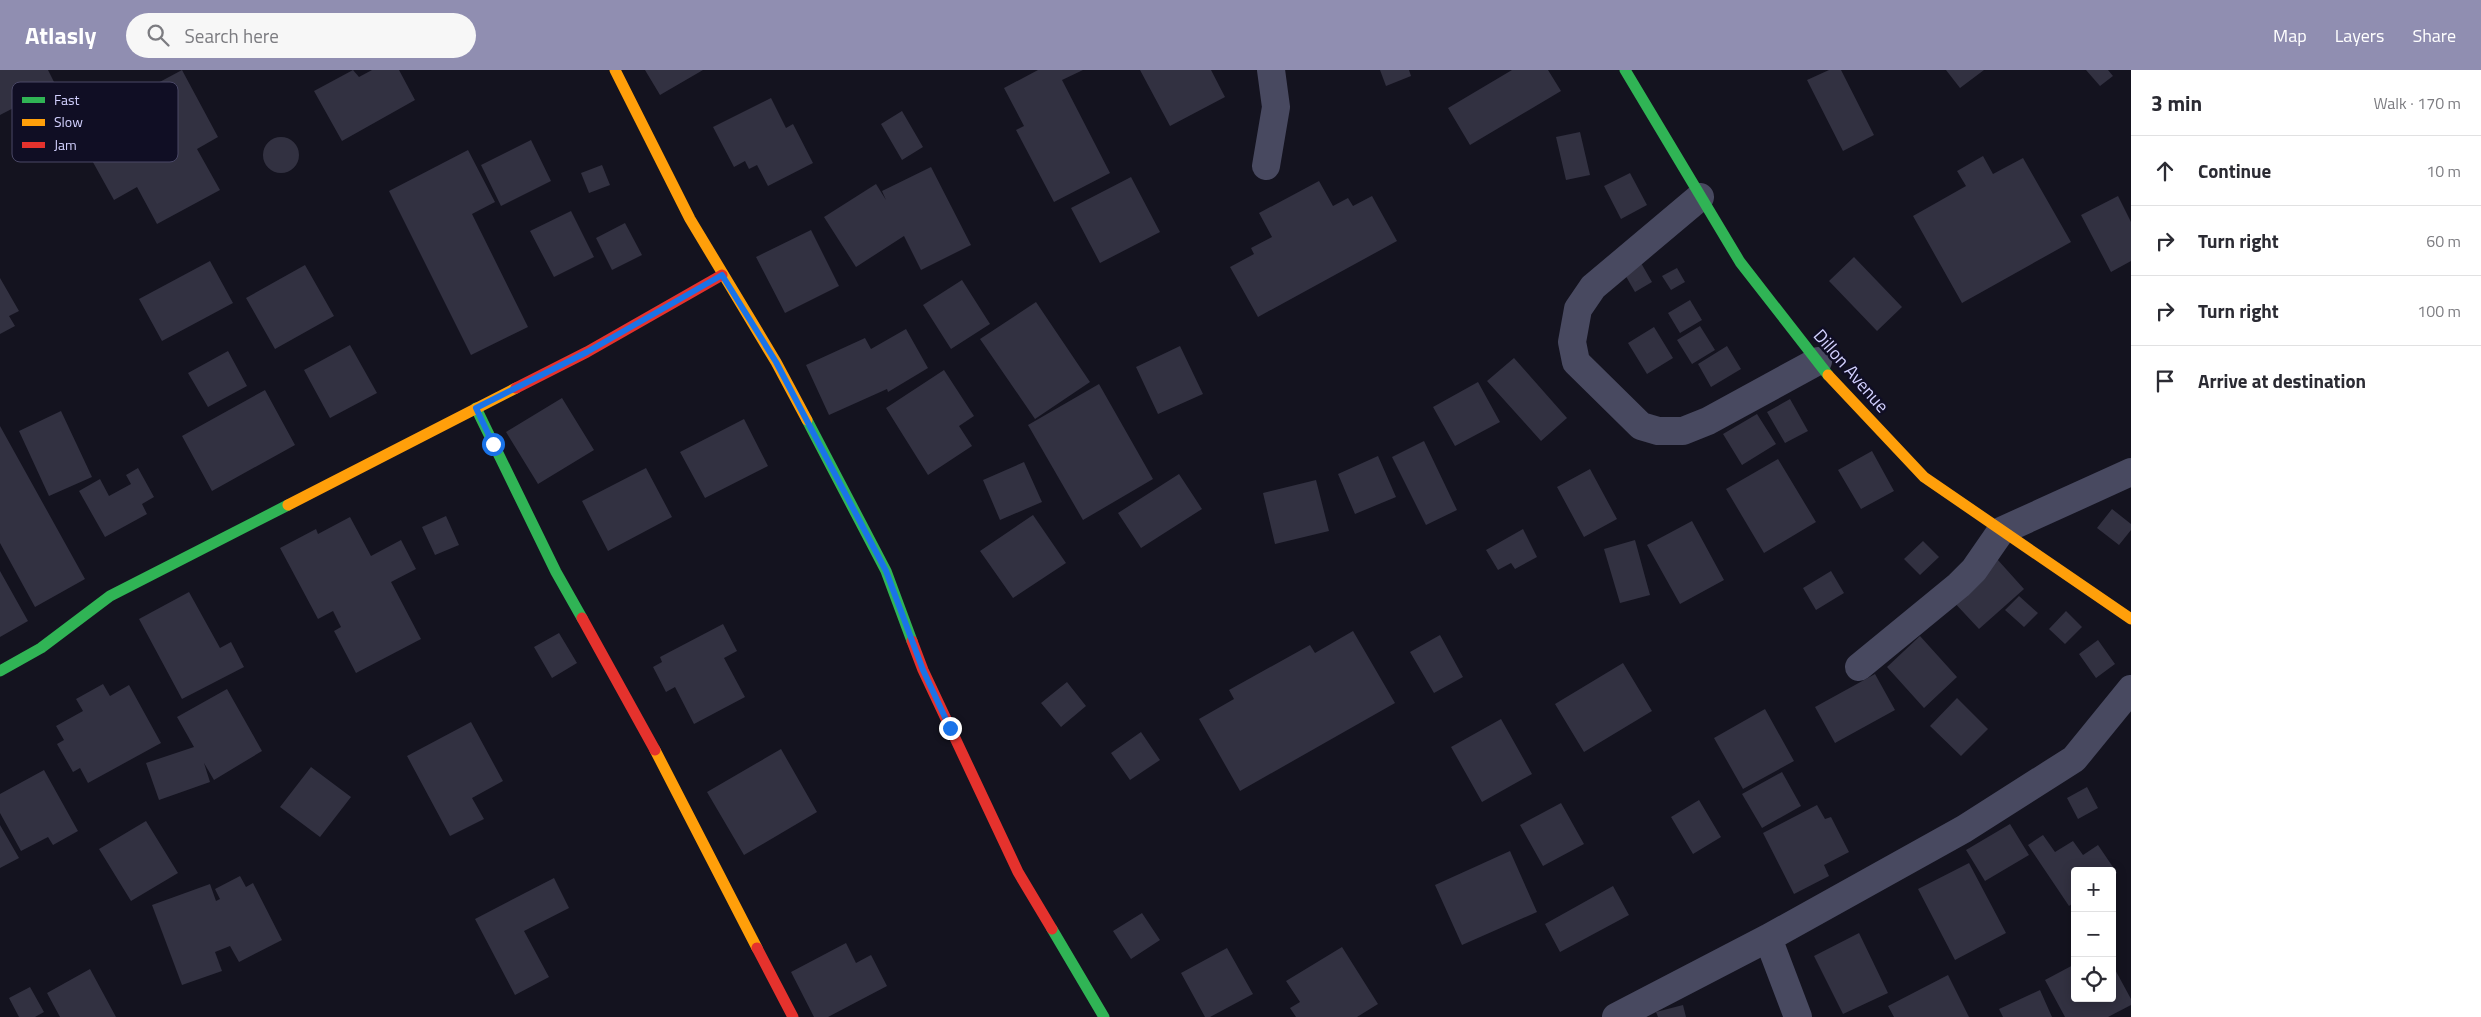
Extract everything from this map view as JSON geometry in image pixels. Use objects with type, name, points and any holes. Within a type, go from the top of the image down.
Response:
[{"type":"street","points":[[614,70],[690,219],[776,362],[886,571],[923,670],[1018,872],[1104,1017]]},
{"type":"street","points":[[1266,166],[1276,107],[1271,70]]},
{"type":"street","name":"Dillon Avenue","points":[[1625,70],[1740,262],[1836,385],[1924,477],[2131,619]]},
{"type":"street","points":[[1700,197],[1593,287],[1578,309],[1572,342],[1576,362],[1641,426],[1658,431],[1683,431],[1708,421],[1818,361]]},
{"type":"street","points":[[0,671],[41,648],[110,596],[587,352],[722,275]]},
{"type":"street","points":[[476,408],[556,572],[623,688],[793,1017]]},
{"type":"street","points":[[1858,667],[1974,570],[2001,531],[2131,472]]},
{"type":"street","points":[[1616,1017],[1768,938],[1964,829],[2074,759],[2131,689]]},
{"type":"street","points":[[1768,938],[1798,1017]]},
{"type":"building","points":[[0,70],[48,70],[54,82],[12,82],[12,109],[0,115]]},
{"type":"building","points":[[182,70],[218,137],[197,149],[220,190],[157,224],[137,187],[114,200],[93,162],[178,162],[178,82],[160,82]]},
{"type":"building","points":[[353,70],[359,77],[372,70],[399,70],[415,100],[342,141],[314,91]]},
{"type":"building","points":[[645,70],[703,70],[660,95]]},
{"type":"building","points":[[1038,70],[1083,70],[1062,80],[1110,173],[1054,202],[1016,130],[1024,126],[1004,88]]},
{"type":"building","points":[[1140,70],[1211,70],[1225,97],[1170,126]]},
{"type":"building","points":[[1380,70],[1409,70],[1411,76],[1386,86]]},
{"type":"building","points":[[1512,70],[1548,70],[1561,91],[1470,145],[1448,108]]},
{"type":"building","points":[[1829,70],[1841,70],[1874,135],[1843,151],[1807,80]]},
{"type":"building","points":[[1946,70],[1984,70],[1960,88]]},
{"type":"building","points":[[2086,70],[2108,70],[2113,76],[2100,86]]},
{"type":"building","points":[[771,98],[786,128],[793,124],[813,163],[768,186],[757,165],[749,169],[745,161],[734,167],[713,127]]},
{"type":"building","points":[[902,111],[923,147],[902,160],[881,124]]},
{"type":"building","points":[[1580,132],[1590,175],[1566,180],[1556,137]]},
{"type":"building","points":[[281,137],[293,143],[299,155],[293,167],[281,173],[269,167],[263,155],[269,143]]},
{"type":"building","points":[[531,140],[551,181],[501,206],[481,165]]},
{"type":"building","points":[[468,150],[495,202],[472,214],[528,327],[471,355],[389,191]]},
{"type":"building","points":[[1983,156],[1993,174],[2023,158],[2071,242],[1962,303],[1913,216],[1966,186],[1957,171]]},
{"type":"building","points":[[602,165],[610,185],[589,193],[581,173]]},
{"type":"building","points":[[931,167],[971,245],[921,270],[904,236],[856,267],[824,217],[876,184],[886,200],[882,191]]},
{"type":"building","points":[[1630,173],[1647,205],[1621,219],[1604,186]]},
{"type":"building","points":[[1131,177],[1160,232],[1100,263],[1071,208]]},
{"type":"building","points":[[1319,181],[1333,206],[1348,198],[1353,206],[1372,196],[1397,241],[1258,317],[1230,267],[1254,254],[1251,248],[1272,237],[1259,213]]},
{"type":"building","points":[[2118,196],[2131,222],[2131,261],[2111,272],[2081,215]]},
{"type":"building","points":[[571,211],[594,257],[554,277],[530,231]]},
{"type":"building","points":[[625,223],[642,255],[612,270],[596,238]]},
{"type":"building","points":[[811,230],[839,286],[785,313],[756,257]]},
{"type":"building","points":[[1854,257],[1902,307],[1877,331],[1829,281]]},
{"type":"building","points":[[210,261],[233,303],[162,341],[139,299]]},
{"type":"building","points":[[1641,263],[1652,282],[1635,292],[1624,273]]},
{"type":"building","points":[[305,265],[334,316],[275,349],[246,298]]},
{"type":"building","points":[[1677,268],[1685,282],[1671,290],[1662,276]]},
{"type":"building","points":[[0,278],[19,311],[9,316],[15,326],[0,334]]},
{"type":"building","points":[[962,280],[990,324],[951,349],[923,305]]},
{"type":"building","points":[[1690,300],[1702,320],[1680,333],[1668,313]]},
{"type":"building","points":[[1036,302],[1090,382],[1035,419],[980,339]]},
{"type":"building","points":[[1700,326],[1715,350],[1692,364],[1677,340]]},
{"type":"building","points":[[1654,327],[1673,358],[1647,374],[1628,343]]},
{"type":"building","points":[[906,329],[928,368],[888,392],[887,389],[829,415],[806,365],[865,338],[871,349]]},
{"type":"building","points":[[350,345],[377,393],[330,418],[304,370]]},
{"type":"building","points":[[1180,346],[1203,394],[1158,414],[1136,367]]},
{"type":"building","points":[[1727,346],[1741,369],[1711,387],[1698,364]]},
{"type":"building","points":[[228,351],[247,386],[208,407],[188,373]]},
{"type":"building","points":[[1514,358],[1567,418],[1541,441],[1487,381]]},
{"type":"building","points":[[944,370],[974,416],[959,426],[972,446],[928,475],[886,408]]},
{"type":"building","points":[[1478,382],[1500,422],[1455,446],[1433,407]]},
{"type":"building","points":[[1099,384],[1153,479],[1083,520],[1028,425]]},
{"type":"building","points":[[265,390],[295,445],[212,491],[182,436]]},
{"type":"building","points":[[562,398],[594,450],[538,484],[506,432]]},
{"type":"building","points":[[1790,399],[1808,431],[1785,443],[1767,412]]},
{"type":"building","points":[[61,411],[92,477],[49,496],[19,431]]},
{"type":"building","points":[[1757,414],[1776,444],[1742,465],[1723,434]]},
{"type":"building","points":[[744,419],[768,466],[705,498],[680,452]]},
{"type":"building","points":[[0,426],[85,579],[35,607],[0,543]]},
{"type":"building","points":[[1424,441],[1457,510],[1426,525],[1392,457]]},
{"type":"building","points":[[1872,451],[1894,491],[1861,509],[1838,470]]},
{"type":"building","points":[[1378,456],[1396,497],[1355,514],[1338,474]]},
{"type":"building","points":[[1778,459],[1816,522],[1764,553],[1726,489]]},
{"type":"building","points":[[1024,462],[1042,502],[1000,520],[983,480]]},
{"type":"building","points":[[138,468],[154,497],[142,504],[147,514],[105,537],[79,491],[100,479],[109,496],[131,484],[126,475]]},
{"type":"building","points":[[646,468],[672,517],[608,551],[582,501]]},
{"type":"building","points":[[1590,469],[1617,519],[1584,537],[1557,487]]},
{"type":"building","points":[[1179,474],[1202,509],[1141,548],[1118,513]]},
{"type":"building","points":[[1316,480],[1329,531],[1275,544],[1263,493]]},
{"type":"building","points":[[2112,509],[2131,524],[2131,530],[2119,545],[2097,528]]},
{"type":"building","points":[[1033,515],[1066,563],[1013,598],[980,551]]},
{"type":"building","points":[[446,516],[459,545],[435,555],[422,527]]},
{"type":"building","points":[[350,517],[371,556],[401,540],[416,569],[391,582],[421,639],[356,673],[334,631],[341,627],[333,611],[318,619],[280,548],[316,529],[318,534]]},
{"type":"building","points":[[1692,521],[1724,580],[1680,604],[1647,545]]},
{"type":"building","points":[[1523,529],[1537,557],[1515,569],[1511,563],[1498,570],[1486,550]]},
{"type":"building","points":[[1635,540],[1650,595],[1620,603],[1604,549]]},
{"type":"building","points":[[1923,541],[1939,557],[1920,575],[1904,559]]},
{"type":"building","points":[[1997,559],[2024,589],[1979,629],[1951,599]]},
{"type":"building","points":[[0,571],[28,621],[0,637]]},
{"type":"building","points":[[1831,571],[1844,593],[1816,610],[1803,588]]},
{"type":"building","points":[[189,592],[220,648],[231,642],[244,667],[182,699],[139,619]]},
{"type":"building","points":[[2019,596],[2038,613],[2024,627],[2005,610]]},
{"type":"building","points":[[2066,611],[2082,627],[2065,644],[2049,629]]},
{"type":"building","points":[[723,624],[737,651],[724,658],[745,697],[694,724],[675,687],[666,692],[653,667],[662,662],[660,657]]},
{"type":"building","points":[[1353,631],[1395,703],[1240,791],[1199,719],[1234,699],[1229,690],[1310,645],[1315,653]]},
{"type":"building","points":[[559,633],[577,663],[552,678],[534,647]]},
{"type":"building","points":[[1440,635],[1463,677],[1434,693],[1410,652]]},
{"type":"building","points":[[1920,636],[1957,677],[1924,708],[1887,667]]},
{"type":"building","points":[[2098,640],[2115,664],[2096,678],[2079,654]]},
{"type":"building","points":[[1623,663],[1652,711],[1584,752],[1555,704]]},
{"type":"building","points":[[1875,674],[1895,710],[1835,743],[1815,707]]},
{"type":"building","points":[[1067,682],[1086,706],[1061,727],[1041,703]]},
{"type":"building","points":[[103,684],[110,696],[129,685],[161,743],[88,783],[80,768],[73,772],[57,744],[64,740],[56,726],[83,711],[76,699]]},
{"type":"building","points":[[227,689],[262,751],[214,780],[204,763],[210,782],[159,800],[146,763],[194,747],[177,717]]},
{"type":"building","points":[[1957,698],[1988,729],[1961,756],[1930,726]]},
{"type":"building","points":[[1765,709],[1794,761],[1743,789],[1714,738]]},
{"type":"building","points":[[1501,719],[1532,774],[1482,802],[1451,747]]},
{"type":"building","points":[[471,722],[503,781],[472,798],[484,819],[450,836],[407,756]]},
{"type":"building","points":[[1141,732],[1160,760],[1130,780],[1111,753]]},
{"type":"building","points":[[781,749],[817,812],[744,855],[707,792]]},
{"type":"building","points":[[311,767],[351,797],[320,837],[280,807]]},
{"type":"building","points":[[44,770],[78,831],[53,845],[48,837],[21,851],[0,813],[0,794]]},
{"type":"building","points":[[1782,772],[1801,806],[1762,828],[1742,794]]},
{"type":"building","points":[[2087,787],[2098,808],[2078,819],[2067,798]]},
{"type":"building","points":[[1699,800],[1721,837],[1693,854],[1671,817]]},
{"type":"building","points":[[1561,803],[1584,844],[1543,866],[1520,825]]},
{"type":"building","points":[[1817,805],[1825,819],[1831,817],[1849,852],[1824,865],[1829,876],[1794,894],[1763,833]]},
{"type":"building","points":[[146,821],[178,873],[131,901],[99,849]]},
{"type":"building","points":[[2010,824],[2029,855],[1985,881],[1966,850]]},
{"type":"building","points":[[0,825],[19,858],[0,868]]},
{"type":"building","points":[[2043,835],[2055,852],[2073,841],[2083,855],[2098,845],[2113,867],[2071,867],[2071,905],[2069,906],[2028,845]]},
{"type":"building","points":[[1510,851],[1537,912],[1462,945],[1435,885]]},
{"type":"building","points":[[1969,863],[2006,933],[1955,960],[1918,889]]},
{"type":"building","points":[[240,876],[246,887],[253,883],[282,940],[239,962],[230,946],[215,952],[222,971],[182,985],[152,905],[210,884],[216,901],[220,899],[215,889]]},
{"type":"building","points":[[554,878],[569,908],[524,931],[549,977],[515,995],[475,919]]},
{"type":"building","points":[[1613,886],[1629,915],[1560,952],[1545,924]]},
{"type":"building","points":[[1142,913],[1160,940],[1131,959],[1113,931]]},
{"type":"building","points":[[1859,933],[1888,993],[1843,1014],[1814,956]]},
{"type":"building","points":[[846,943],[856,963],[871,955],[887,986],[828,1017],[814,1017],[791,972]]},
{"type":"building","points":[[1342,947],[1378,1004],[1357,1017],[1296,1017],[1290,1008],[1300,1002],[1286,981]]},
{"type":"building","points":[[1227,948],[1253,994],[1210,1017],[1205,1017],[1181,973]]},
{"type":"building","points":[[2071,966],[2071,1002],[2116,1002],[2116,971],[2131,999],[2131,1005],[2108,1017],[2065,1017],[2045,980]]},
{"type":"building","points":[[90,969],[116,1017],[60,1017],[47,993]]},
{"type":"building","points":[[1948,975],[1969,1017],[1894,1017],[1888,1006]]},
{"type":"building","points":[[30,987],[44,1012],[35,1017],[19,1017],[9,998]]},
{"type":"building","points":[[2040,990],[2052,1017],[2003,1017],[1999,1009]]},
{"type":"building","points":[[1683,1005],[1686,1017],[1658,1017],[1656,1012]]},
{"type":"traffic: fast","points":[[1625,70],[1740,262],[1828,375]]},
{"type":"traffic: fast","points":[[476,408],[556,572],[582,618]]},
{"type":"traffic: fast","points":[[807,420],[886,571],[912,641]]},
{"type":"traffic: fast","points":[[0,671],[41,648],[110,596],[288,505]]},
{"type":"traffic: fast","points":[[1052,929],[1104,1017]]},
{"type":"traffic: slow","points":[[615,70],[690,219],[776,362],[807,420]]},
{"type":"traffic: slow","points":[[1828,375],[1924,477],[2131,619]]},
{"type":"traffic: slow","points":[[288,505],[516,388]]},
{"type":"traffic: slow","points":[[655,750],[757,948]]},
{"type":"traffic: jam","points":[[516,388],[587,352],[722,275]]},
{"type":"traffic: jam","points":[[582,618],[655,750]]},
{"type":"traffic: jam","points":[[912,641],[923,670],[1018,872],[1052,929]]},
{"type":"traffic: jam","points":[[757,948],[793,1017]]},
{"type":"route","points":[[493,444],[476,408],[587,352],[722,275],[776,362],[886,571],[923,670],[950,728]]}]
